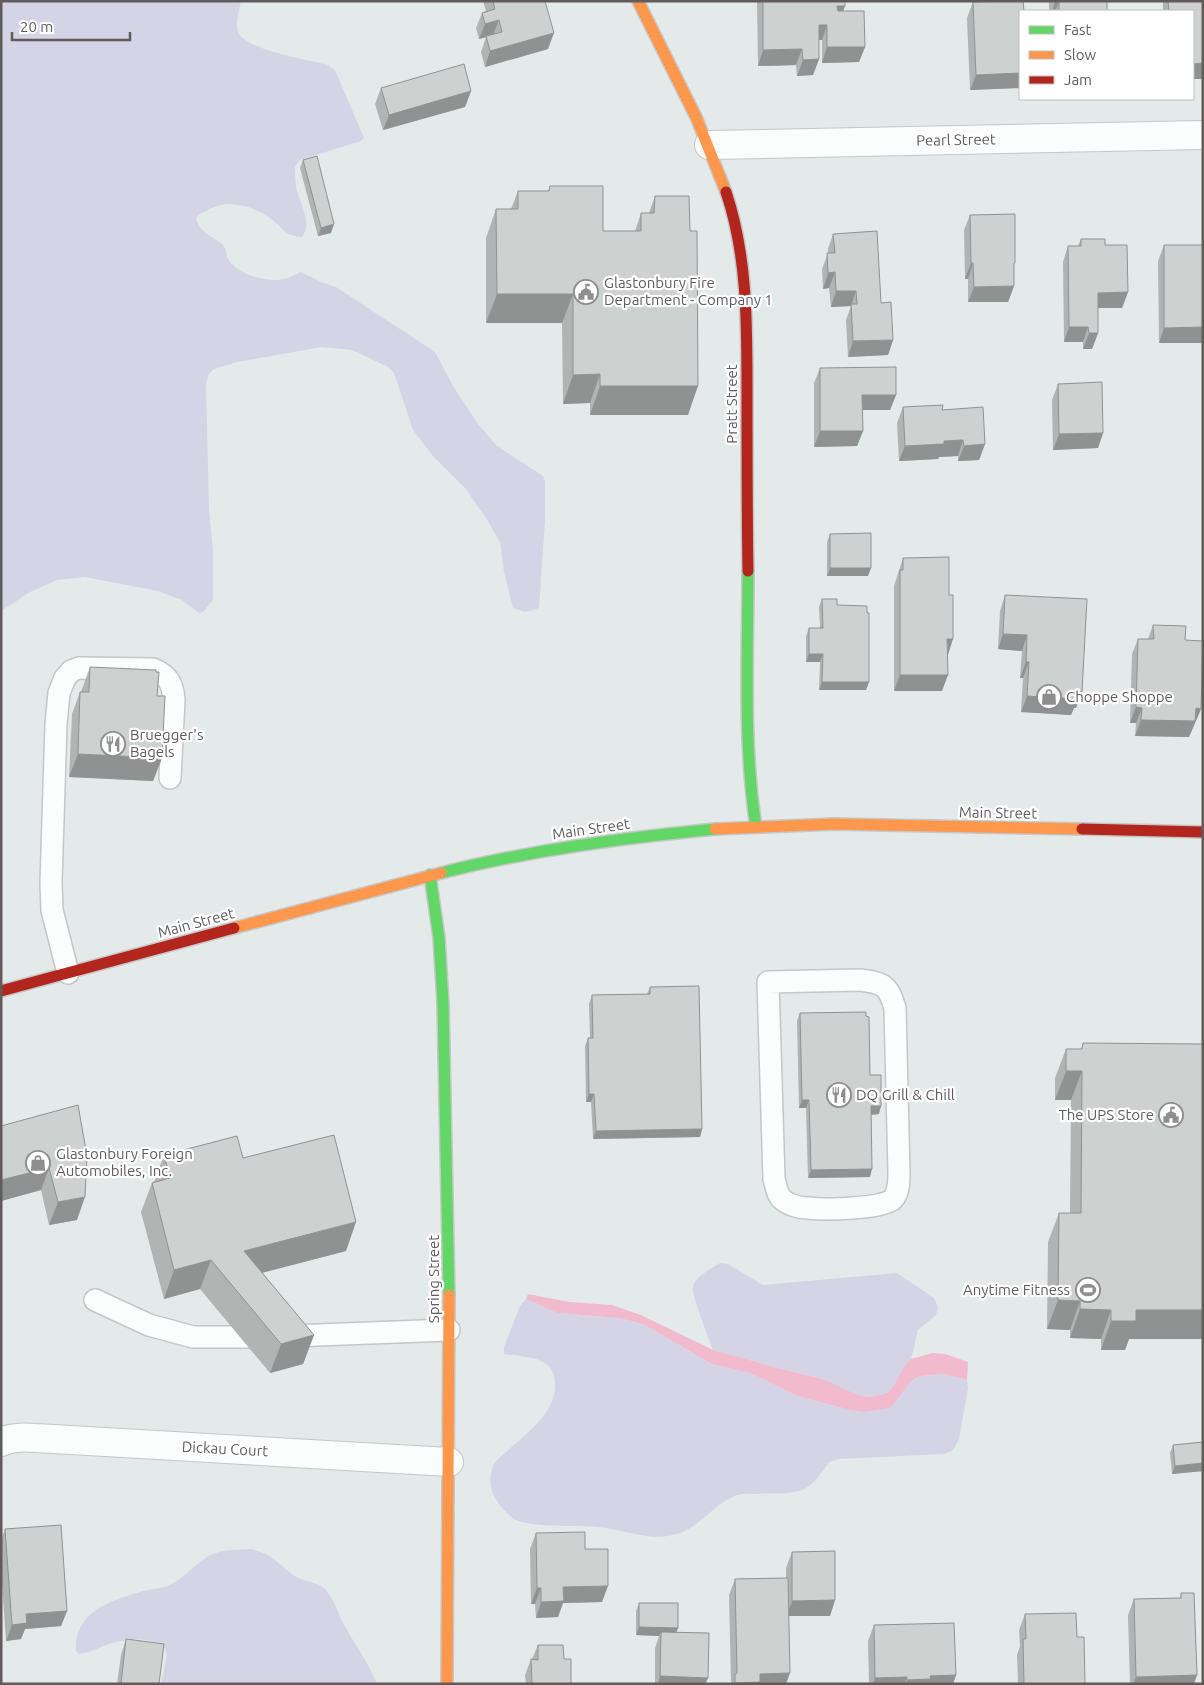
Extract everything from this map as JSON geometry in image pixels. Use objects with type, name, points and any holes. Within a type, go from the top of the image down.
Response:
[{"type":"street","name":"Pratt Street","points":[[638,1],[709,145],[726,190],[739,242],[745,295],[747,353],[748,754],[756,827]]},
{"type":"street","name":"Pearl Street","points":[[709,145],[1203,135]]},
{"type":"street","name":"Main Street","points":[[1,992],[476,864],[564,848],[653,835],[756,827],[834,824],[1203,832]]},
{"type":"street","name":"Spring Street","points":[[430,876],[437,913],[441,959],[449,1215],[447,1684]]},
{"type":"street","name":"Dickau Court","points":[[1,1442],[20,1437],[449,1462]]},
{"type":"lane","points":[[68,974],[52,910],[51,883],[56,724],[59,693],[65,678],[71,671],[79,668],[153,669],[162,672],[169,680],[173,689],[174,700],[170,778]]},
{"type":"lane","points":[[860,980],[884,985],[890,993],[895,1008],[899,1173],[896,1194],[892,1200],[884,1204],[872,1206],[808,1208],[788,1203],[778,1193],[774,1179],[768,982],[860,980]]},
{"type":"lane","points":[[95,1300],[149,1325],[193,1337],[265,1337],[449,1330]]},
{"type":"shaded area","points":[[1,1],[241,1],[237,25],[238,32],[243,38],[265,49],[328,65],[335,70],[364,138],[361,141],[300,160],[295,167],[296,187],[306,219],[305,231],[302,237],[287,233],[270,218],[257,211],[234,204],[219,205],[200,214],[196,218],[198,224],[205,232],[222,244],[226,249],[227,258],[245,273],[269,280],[277,280],[288,278],[301,272],[336,287],[435,352],[453,386],[478,424],[497,446],[543,476],[545,481],[545,521],[539,608],[525,612],[513,608],[504,572],[500,542],[465,488],[433,456],[413,430],[394,373],[388,367],[352,350],[322,347],[237,362],[214,369],[209,374],[206,383],[209,510],[213,549],[213,600],[203,612],[199,613],[182,600],[158,591],[85,577],[57,580],[30,592],[1,611]]},
{"type":"shaded area","points":[[720,1263],[728,1264],[763,1285],[897,1273],[934,1298],[938,1307],[936,1315],[918,1330],[911,1359],[906,1363],[894,1385],[887,1393],[870,1397],[858,1395],[823,1379],[713,1350],[697,1307],[693,1286],[700,1276]]},
{"type":"shaded area","points":[[528,1294],[569,1302],[612,1305],[641,1315],[713,1350],[823,1379],[858,1395],[870,1397],[887,1393],[894,1385],[906,1363],[911,1359],[932,1353],[945,1354],[968,1362],[967,1380],[944,1374],[920,1376],[911,1381],[893,1405],[888,1408],[864,1412],[850,1410],[797,1396],[750,1373],[712,1364],[643,1324],[619,1318],[557,1313],[526,1299]]},
{"type":"shaded area","points":[[526,1299],[557,1313],[619,1318],[643,1324],[712,1364],[750,1373],[797,1396],[850,1410],[864,1412],[893,1405],[911,1381],[920,1376],[944,1374],[967,1380],[968,1388],[959,1439],[953,1450],[944,1454],[839,1459],[829,1462],[814,1482],[800,1491],[737,1495],[721,1503],[686,1531],[667,1536],[648,1536],[599,1527],[524,1523],[512,1517],[496,1500],[490,1479],[495,1462],[538,1423],[545,1414],[554,1395],[554,1375],[545,1363],[530,1357],[504,1354],[504,1347],[520,1306]]},
{"type":"shaded area","points":[[251,1549],[269,1556],[293,1575],[318,1584],[325,1589],[377,1684],[161,1684],[167,1656],[165,1648],[159,1644],[146,1640],[126,1640],[79,1654],[76,1651],[77,1638],[81,1627],[87,1618],[105,1605],[144,1591],[170,1585],[202,1561],[218,1552]]},
{"type":"building","points":[[493,1],[545,1],[554,33],[490,51],[486,36],[502,32],[499,20],[485,24],[482,13],[495,9]]},
{"type":"building","points":[[763,1],[845,1],[845,6],[837,6],[838,11],[864,11],[865,47],[827,47],[827,25],[819,25],[819,59],[803,60],[802,49],[763,50]]},
{"type":"building","points":[[1023,1],[1024,10],[1019,10],[1019,73],[976,75],[973,2]]},
{"type":"building","points":[[1055,1],[1107,1],[1107,10],[1059,10],[1059,2]]},
{"type":"building","points":[[1168,1],[1203,1],[1203,63],[1194,64],[1194,10],[1169,10]]},
{"type":"building","points":[[464,64],[471,91],[389,115],[381,88]]},
{"type":"building","points":[[317,156],[334,224],[321,228],[303,160]]},
{"type":"building","name":"Glastonbury Fire Department - Company 1","points":[[550,186],[603,186],[603,231],[641,231],[641,213],[654,213],[655,196],[689,196],[690,231],[697,231],[698,386],[600,386],[600,374],[573,375],[573,294],[497,294],[496,209],[518,209],[518,191],[549,191]]},
{"type":"building","points":[[1015,214],[1014,286],[974,287],[973,263],[971,263],[970,215]]},
{"type":"building","points":[[877,231],[881,303],[891,302],[893,340],[853,341],[851,304],[857,304],[856,291],[836,291],[835,272],[828,273],[827,253],[835,253],[833,234]]},
{"type":"building","points":[[1081,239],[1105,239],[1105,245],[1127,245],[1128,292],[1098,293],[1098,333],[1089,333],[1088,327],[1069,327],[1068,246],[1081,246]]},
{"type":"building","points":[[1164,245],[1203,245],[1203,327],[1164,328]]},
{"type":"building","points":[[896,367],[896,395],[862,395],[863,431],[820,431],[820,368]]},
{"type":"building","points":[[1102,382],[1103,433],[1059,434],[1058,384]]},
{"type":"building","points":[[943,405],[942,410],[983,407],[985,444],[964,446],[963,440],[944,441],[944,444],[905,446],[903,407]]},
{"type":"building","points":[[871,533],[871,568],[830,568],[830,534]]},
{"type":"building","points":[[949,557],[949,595],[953,595],[953,639],[947,639],[948,675],[900,675],[900,570],[903,570],[903,558]]},
{"type":"building","points":[[1005,595],[1087,599],[1082,692],[1078,692],[1077,699],[1027,696],[1029,662],[1026,662],[1027,635],[1003,634]]},
{"type":"building","points":[[822,599],[837,599],[837,605],[867,606],[867,613],[869,613],[869,682],[822,682],[823,654],[809,654],[809,628],[823,628]]},
{"type":"building","points":[[1153,625],[1186,626],[1185,640],[1203,641],[1201,709],[1196,708],[1195,721],[1141,720],[1142,708],[1136,707],[1138,639],[1154,639]]},
{"type":"building","name":"Bruegger's Bagels","points":[[90,667],[156,670],[156,672],[159,672],[157,696],[165,696],[162,758],[78,754],[80,692],[89,692]]},
{"type":"building","points":[[699,986],[702,1129],[596,1131],[594,1094],[589,1094],[588,1038],[593,1038],[592,995],[650,994],[650,987]]},
{"type":"building","name":"DQ Grill & Chill","points":[[866,1012],[866,1016],[869,1017],[870,1075],[881,1075],[881,1106],[871,1106],[872,1169],[811,1170],[809,1100],[802,1100],[800,1013]]},
{"type":"building","points":[[1083,1043],[1203,1044],[1203,1310],[1136,1310],[1136,1321],[1111,1321],[1111,1310],[1080,1309],[1080,1301],[1058,1300],[1059,1213],[1081,1213],[1082,1071],[1066,1071],[1066,1049],[1082,1049]]},
{"type":"building","points":[[78,1105],[87,1156],[85,1197],[58,1202],[49,1168],[1,1180],[1,1126]]},
{"type":"building","points":[[334,1135],[356,1222],[244,1251],[314,1335],[281,1344],[211,1260],[174,1270],[152,1183],[170,1178],[164,1155],[237,1136],[243,1158]]},
{"type":"building","points":[[1203,1442],[1203,1463],[1175,1466],[1173,1445]]},
{"type":"building","points":[[61,1525],[67,1611],[26,1614],[27,1623],[12,1625],[5,1529]]},
{"type":"building","points":[[585,1532],[585,1549],[608,1549],[608,1586],[563,1587],[564,1601],[541,1602],[541,1588],[537,1588],[536,1533]]},
{"type":"building","points":[[835,1551],[835,1600],[792,1601],[792,1552]]},
{"type":"building","points":[[788,1578],[790,1673],[760,1674],[760,1682],[735,1683],[735,1674],[737,1673],[735,1579]]},
{"type":"building","points":[[1181,1593],[1194,1593],[1197,1675],[1136,1677],[1134,1599],[1181,1598]]},
{"type":"building","points":[[639,1603],[678,1603],[678,1628],[639,1627]]},
{"type":"building","points":[[1076,1613],[1077,1637],[1084,1637],[1085,1684],[1024,1684],[1023,1639],[1026,1639],[1025,1614]]},
{"type":"building","points":[[954,1623],[956,1675],[930,1676],[931,1679],[907,1680],[907,1677],[875,1678],[874,1625]]},
{"type":"building","points":[[661,1632],[709,1633],[708,1678],[660,1676]]},
{"type":"building","points":[[126,1639],[164,1644],[159,1684],[121,1684]]},
{"type":"building","points":[[538,1645],[563,1645],[564,1659],[571,1659],[571,1684],[532,1684],[531,1659],[538,1660]]},
{"type":"traffic: fast","points":[[748,571],[749,764],[756,827]]},
{"type":"traffic: fast","points":[[441,873],[543,851],[646,836],[715,829]]},
{"type":"traffic: fast","points":[[430,875],[439,938],[443,1003],[449,1295]]},
{"type":"traffic: slow","points":[[638,1],[696,117],[726,192]]},
{"type":"traffic: slow","points":[[715,829],[834,824],[1082,829]]},
{"type":"traffic: slow","points":[[234,928],[441,873]]},
{"type":"traffic: slow","points":[[447,1684],[449,1295]]},
{"type":"traffic: jam","points":[[726,192],[739,242],[745,293],[748,571]]},
{"type":"traffic: jam","points":[[1082,829],[1203,832]]},
{"type":"traffic: jam","points":[[1,991],[234,928]]},
{"type":"place","name":"Glastonbury Fire Department - Company 1","points":[[586,292]]},
{"type":"place","name":"Choppe Shoppe","points":[[1049,697]]},
{"type":"place","name":"Bruegger's Bagels","points":[[113,744]]},
{"type":"place","name":"DQ Grill & Chill","points":[[839,1095]]},
{"type":"place","name":"The UPS Store","points":[[1171,1115]]},
{"type":"place","name":"Glastonbury Foreign Automobiles, Inc.","points":[[38,1163]]},
{"type":"place","name":"Anytime Fitness","points":[[1088,1290]]}]
